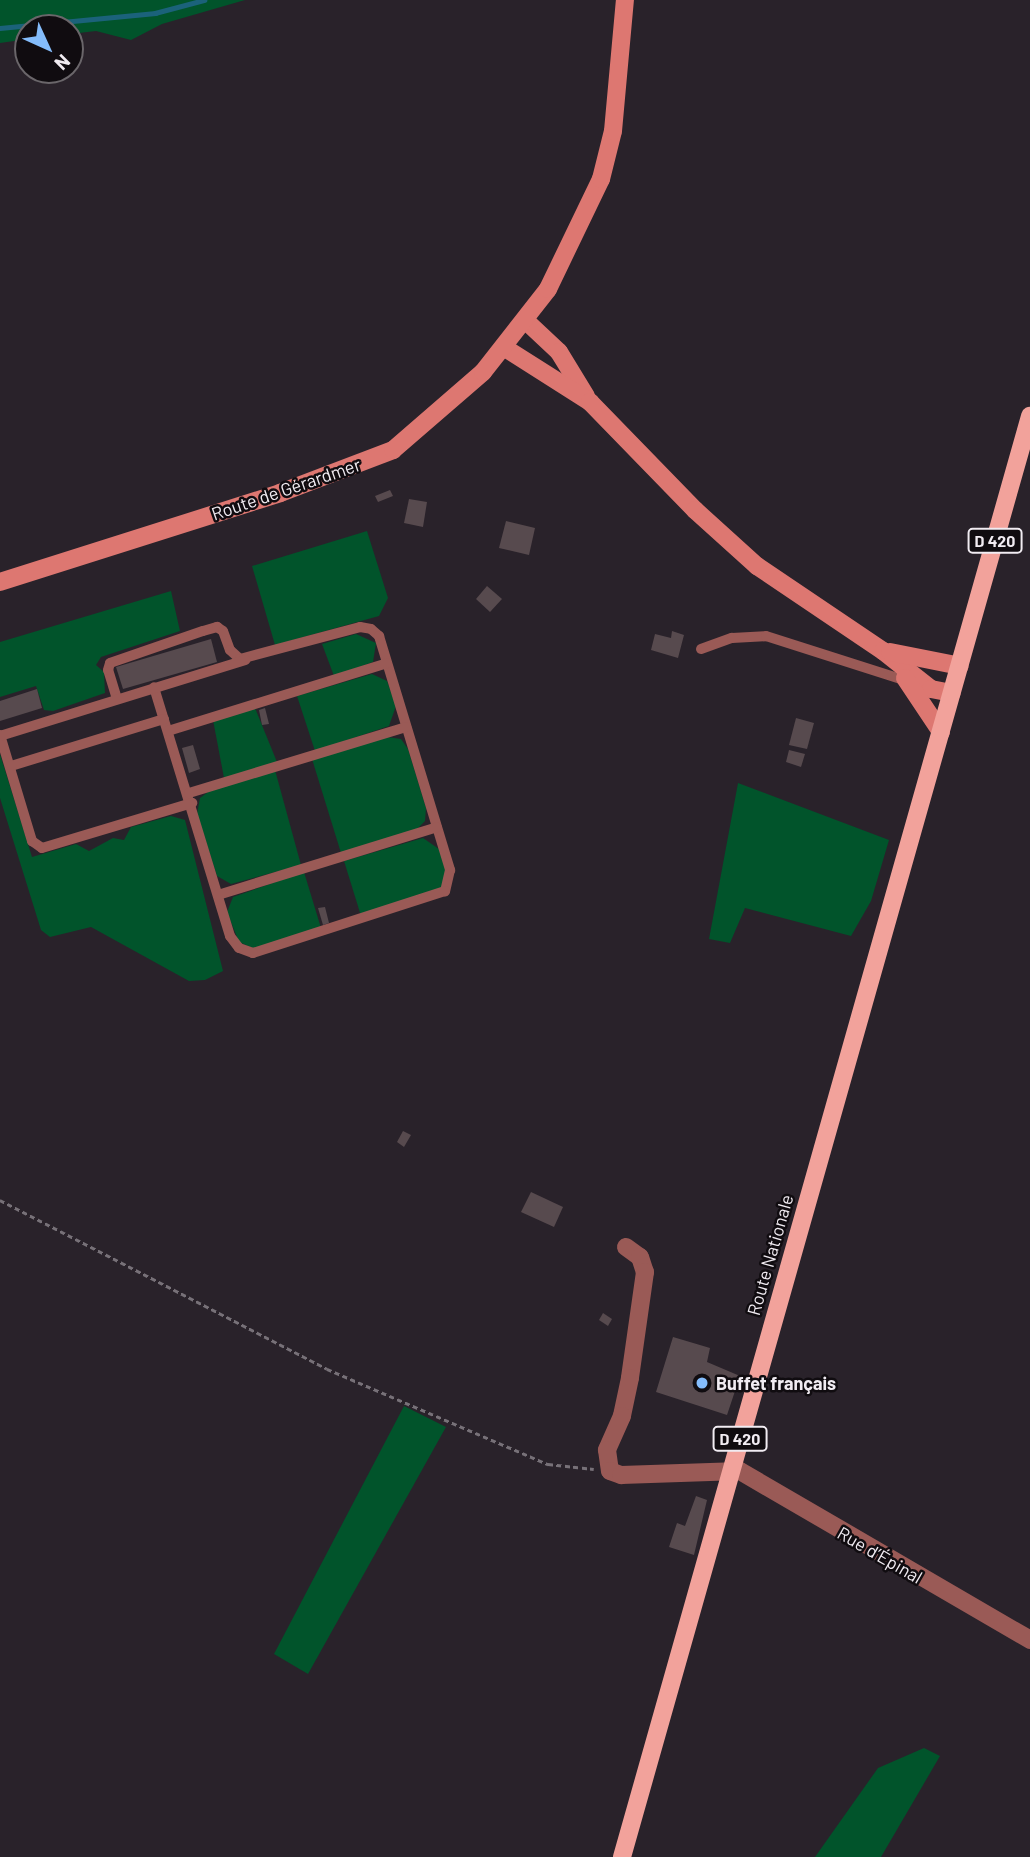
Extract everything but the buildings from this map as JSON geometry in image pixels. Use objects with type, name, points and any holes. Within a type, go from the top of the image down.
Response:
[{"type":"main road","name":"Route de Gérardmer","points":[[0,582],[280,493],[393,450],[505,348],[526,321],[569,249],[601,179],[613,131],[625,0]]},
{"type":"main road","points":[[526,321],[559,352],[590,402],[695,510],[757,566],[883,651],[931,689],[952,693]]},
{"type":"main road","points":[[505,348],[590,402]]},
{"type":"main road","name":"D 420","points":[[960,666],[1030,416]]},
{"type":"main road","points":[[883,651],[960,666]]},
{"type":"main road","points":[[883,651],[908,681],[941,732]]},
{"type":"main road","name":"Route Nationale","points":[[622,1857],[960,666]]},
{"type":"street","points":[[626,1248],[640,1257],[645,1272],[631,1378],[622,1416],[607,1450],[610,1471],[621,1475],[731,1471]]},
{"type":"street","name":"Rue d’Épinal","points":[[731,1471],[740,1471],[1030,1640]]},
{"type":"lane","points":[[117,699],[108,670],[110,663],[203,631],[218,627],[230,650],[240,659],[249,659]]},
{"type":"lane","points":[[154,687],[190,798],[233,943],[253,953],[438,896],[450,880],[450,870],[379,636],[360,627],[154,687],[0,736],[32,841],[42,848],[190,798],[405,727]]},
{"type":"lane","points":[[701,649],[732,638],[766,636],[908,681]]},
{"type":"lane","points":[[168,731],[387,663]]},
{"type":"lane","points":[[11,766],[164,719]]},
{"type":"lane","points":[[218,895],[437,827]]},
{"type":"path","points":[[0,1200],[327,1369],[548,1464],[610,1471]]},
{"type":"green space","points":[[0,0],[245,0],[162,24],[131,40],[96,31],[84,32],[84,14],[14,14],[14,41],[0,43]]},
{"type":"green space","points":[[367,531],[388,598],[379,616],[275,645],[252,566]]},
{"type":"green space","points":[[171,591],[180,631],[101,657],[96,665],[104,672],[105,693],[53,711],[44,710],[36,686],[0,697],[0,642]]},
{"type":"green space","points":[[356,634],[376,643],[373,662],[334,676],[322,644]]},
{"type":"green space","points":[[372,674],[387,681],[396,706],[389,726],[315,751],[297,696]]},
{"type":"green space","points":[[255,708],[277,762],[224,778],[213,720]]},
{"type":"green space","points":[[387,737],[401,739],[408,749],[426,808],[425,821],[416,830],[341,853],[312,759]]},
{"type":"green space","points":[[0,754],[32,857],[76,844],[89,851],[113,838],[124,840],[131,827],[171,816],[185,820],[223,971],[205,980],[189,981],[91,927],[50,937],[41,930],[0,798]]},
{"type":"green space","points":[[275,770],[301,865],[231,884],[217,876],[197,814],[200,798],[212,789]]},
{"type":"green space","points":[[738,783],[889,840],[871,901],[851,936],[745,908],[730,943],[709,939]]},
{"type":"green space","points":[[423,838],[439,849],[447,874],[441,889],[361,916],[344,861]]},
{"type":"green space","points":[[304,872],[321,928],[255,949],[239,942],[227,912],[233,897]]},
{"type":"green space","points":[[404,1406],[446,1427],[308,1674],[274,1654]]},
{"type":"green space","points":[[924,1748],[940,1756],[881,1857],[815,1857],[878,1768]]},
{"type":"waterway","points":[[0,28],[155,13],[204,0]]},
{"type":"place","name":"Buffet français","points":[[702,1383]]}]
